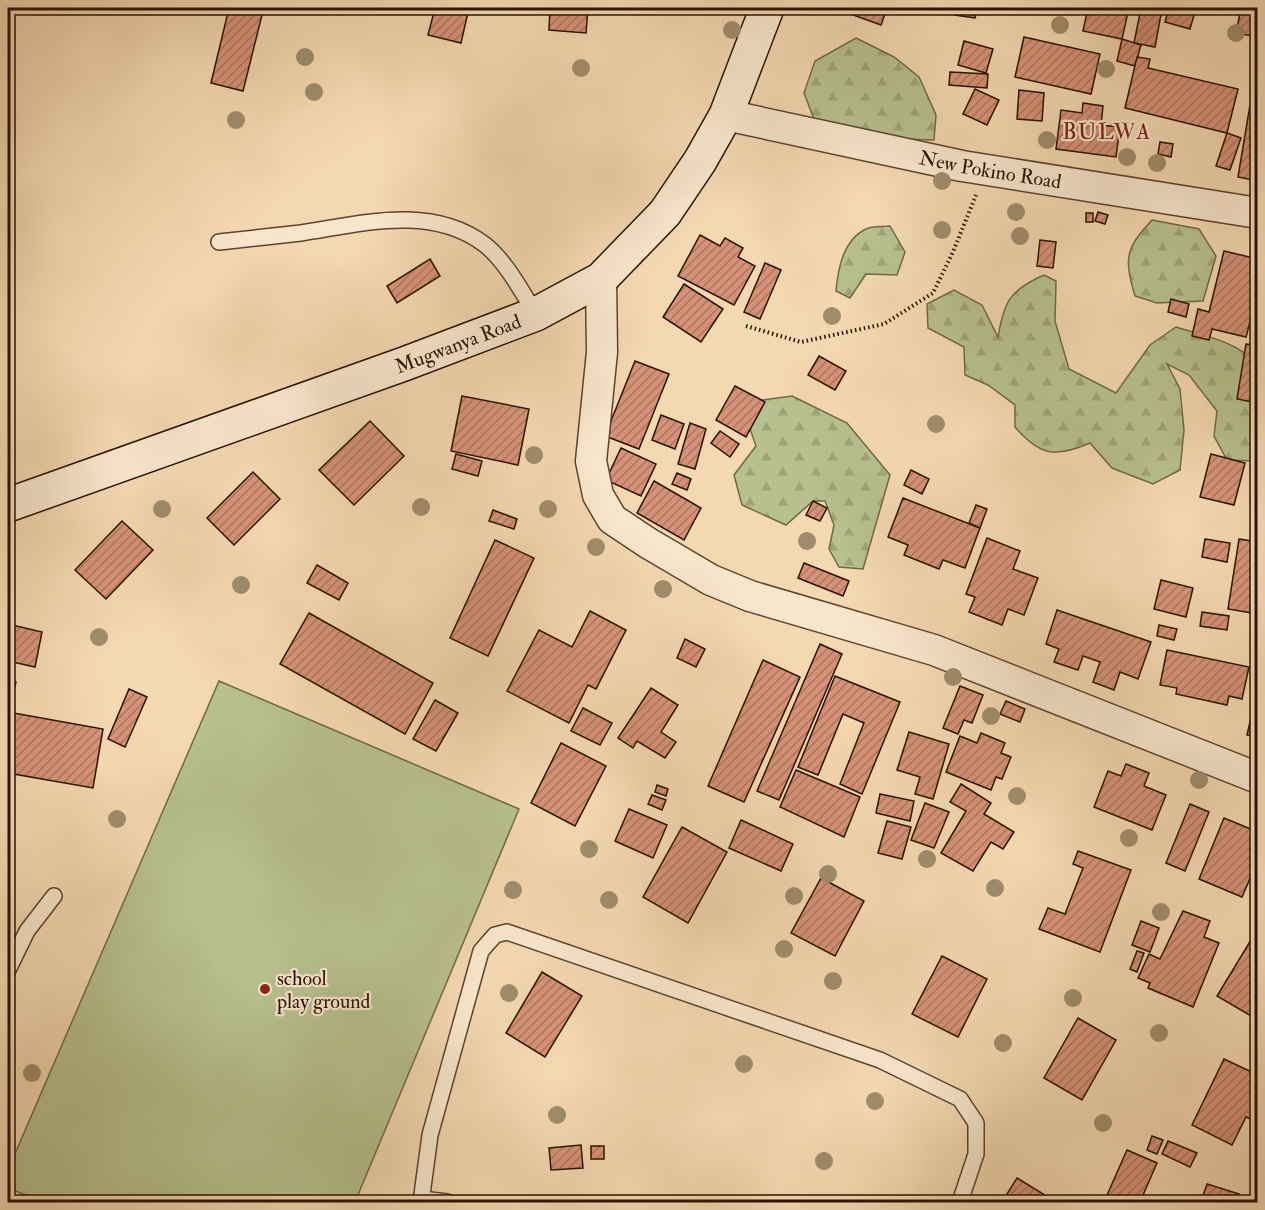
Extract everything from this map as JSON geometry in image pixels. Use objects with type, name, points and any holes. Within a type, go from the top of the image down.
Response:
[{"type":"street","name":"Mugwanya Road","points":[[8,505],[404,364],[536,314],[601,279],[665,213],[700,161],[726,115],[767,8]]},
{"type":"street","name":"New Pokino Road","points":[[726,115],[983,169],[1257,213]]},
{"type":"street","points":[[601,279],[602,352],[591,461],[598,495],[612,519],[711,580],[750,596],[934,650],[1257,778]]},
{"type":"lane","points":[[219,242],[388,220],[427,221],[460,230],[485,245],[505,267],[536,314]]},
{"type":"lane","points":[[8,970],[27,931],[54,896]]},
{"type":"lane","points":[[447,1203],[421,1201],[430,1135],[481,951],[495,936],[507,932],[880,1060],[960,1099],[976,1123],[976,1154],[960,1203]]},
{"type":"path","points":[[746,326],[801,342],[884,324],[933,293],[974,202],[983,169]]},
{"type":"green space","points":[[856,38],[894,57],[919,77],[936,115],[934,140],[900,139],[814,119],[804,93],[815,61]]},
{"type":"green space","points":[[1152,220],[1199,229],[1216,256],[1203,301],[1157,303],[1135,296],[1129,272],[1129,255],[1136,239]]},
{"type":"green space","points":[[890,226],[905,252],[897,275],[866,274],[850,298],[836,291],[840,265],[852,240],[868,228]]},
{"type":"green space","points":[[1044,275],[1056,281],[1055,321],[1069,369],[1116,393],[1150,345],[1176,327],[1229,344],[1257,363],[1256,461],[1227,460],[1214,436],[1217,411],[1189,375],[1167,364],[1180,389],[1184,430],[1180,470],[1153,484],[1112,468],[1090,443],[1057,452],[1040,449],[1024,437],[1015,427],[1015,405],[988,385],[965,375],[964,347],[928,328],[927,304],[954,290],[982,305],[998,337],[1003,314],[1011,298],[1023,286]]},
{"type":"green space","points":[[792,396],[847,423],[890,475],[863,569],[839,567],[829,549],[834,525],[825,501],[813,501],[786,525],[742,505],[734,475],[756,446],[741,403]]},
{"type":"green space","name":"school play ground","points":[[219,681],[519,809],[355,1202],[43,1202],[8,1188],[8,1170]]},
{"type":"building","points":[[229,8],[263,11],[243,91],[211,83]]},
{"type":"building","points":[[435,8],[469,8],[461,43],[428,35]]},
{"type":"building","points":[[550,8],[588,8],[586,33],[549,30]]},
{"type":"building","points":[[847,8],[887,8],[881,25],[845,12]]},
{"type":"building","points":[[956,8],[978,8],[975,18],[955,15]]},
{"type":"building","points":[[978,8],[1007,8],[1006,14],[977,11]]},
{"type":"building","points":[[1088,8],[1128,12],[1122,39],[1083,31]]},
{"type":"building","points":[[1141,8],[1162,9],[1155,47],[1134,43]]},
{"type":"building","points":[[1169,8],[1196,8],[1190,29],[1165,22]]},
{"type":"building","points":[[1241,8],[1258,8],[1258,37],[1236,33]]},
{"type":"building","points":[[1024,37],[1100,54],[1091,94],[1015,77]]},
{"type":"building","points":[[1122,39],[1141,45],[1135,66],[1117,61]]},
{"type":"building","points":[[964,41],[993,49],[986,73],[958,65]]},
{"type":"building","points":[[1137,57],[1150,59],[1148,68],[1238,89],[1227,133],[1125,108]]},
{"type":"building","points":[[950,72],[988,74],[987,88],[949,85]]},
{"type":"building","points":[[975,89],[999,100],[987,125],[963,114]]},
{"type":"building","points":[[1019,90],[1044,93],[1042,121],[1017,119]]},
{"type":"building","points":[[1083,103],[1103,106],[1101,125],[1120,127],[1116,157],[1056,149],[1061,110],[1082,113]]},
{"type":"building","points":[[1250,105],[1258,107],[1258,181],[1238,177]]},
{"type":"building","points":[[1227,133],[1241,138],[1230,170],[1216,166]]},
{"type":"building","points":[[1160,142],[1173,144],[1171,157],[1158,154]]},
{"type":"building","points":[[1098,212],[1108,215],[1105,224],[1095,221]]},
{"type":"building","points":[[1086,213],[1093,213],[1093,222],[1086,222]]},
{"type":"building","points":[[700,235],[720,246],[725,238],[743,248],[738,257],[755,266],[734,305],[678,276]]},
{"type":"building","points":[[1040,240],[1056,242],[1053,268],[1037,266]]},
{"type":"building","points":[[1224,251],[1258,259],[1258,291],[1246,337],[1212,329],[1209,340],[1192,336],[1198,309],[1209,312]]},
{"type":"building","points":[[430,259],[440,276],[397,303],[387,286]]},
{"type":"building","points":[[765,263],[781,270],[760,319],[744,312]]},
{"type":"building","points":[[684,284],[723,309],[701,342],[663,317]]},
{"type":"building","points":[[1171,299],[1189,304],[1186,317],[1168,312]]},
{"type":"building","points":[[1246,344],[1258,346],[1258,403],[1237,399]]},
{"type":"building","points":[[819,356],[846,371],[835,390],[808,375]]},
{"type":"building","points":[[635,361],[669,374],[639,449],[605,436]]},
{"type":"building","points":[[735,386],[765,402],[746,437],[716,420]]},
{"type":"building","points":[[462,396],[529,409],[518,465],[451,451]]},
{"type":"building","points":[[661,415],[684,424],[675,449],[652,440]]},
{"type":"building","points":[[370,421],[404,456],[354,505],[319,470]]},
{"type":"building","points":[[690,423],[706,429],[695,469],[678,464]]},
{"type":"building","points":[[720,431],[739,444],[730,457],[711,443]]},
{"type":"building","points":[[621,448],[656,464],[641,496],[606,480]]},
{"type":"building","points":[[456,454],[482,461],[478,476],[452,469]]},
{"type":"building","points":[[1211,454],[1245,463],[1234,505],[1200,497]]},
{"type":"building","points":[[911,470],[929,479],[922,494],[904,485]]},
{"type":"building","points":[[253,472],[280,499],[234,545],[207,518]]},
{"type":"building","points":[[677,473],[691,479],[687,490],[672,484]]},
{"type":"building","points":[[654,481],[701,508],[684,540],[637,513]]},
{"type":"building","points":[[903,498],[980,528],[965,568],[943,560],[939,569],[904,555],[908,545],[888,537]]},
{"type":"building","points":[[813,501],[827,508],[820,521],[806,515]]},
{"type":"building","points":[[976,505],[987,509],[980,528],[969,523]]},
{"type":"building","points":[[493,510],[517,519],[514,529],[489,521]]},
{"type":"building","points":[[122,521],[153,550],[106,599],[75,570]]},
{"type":"building","points":[[987,538],[1020,551],[1013,569],[1038,578],[1024,615],[1008,609],[1002,625],[969,612],[975,597],[966,594]]},
{"type":"building","points":[[1205,539],[1230,543],[1227,562],[1202,557]]},
{"type":"building","points":[[1239,539],[1258,542],[1258,614],[1228,609]]},
{"type":"building","points":[[495,540],[534,558],[488,656],[450,638]]},
{"type":"building","points":[[804,563],[849,581],[843,596],[798,578]]},
{"type":"building","points":[[317,565],[348,583],[339,600],[307,583]]},
{"type":"building","points":[[1161,580],[1193,588],[1186,617],[1154,609]]},
{"type":"building","points":[[1057,610],[1151,642],[1138,679],[1120,672],[1114,690],[1093,682],[1100,662],[1083,656],[1078,670],[1054,662],[1059,649],[1046,644]]},
{"type":"building","points":[[590,611],[626,630],[596,689],[588,685],[569,723],[507,691],[539,630],[572,647]]},
{"type":"building","points":[[1202,612],[1229,616],[1227,630],[1200,626]]},
{"type":"building","points":[[309,613],[433,683],[405,734],[280,664]]},
{"type":"building","points":[[8,624],[42,632],[35,667],[8,661]]},
{"type":"building","points":[[1159,625],[1177,629],[1174,640],[1157,636]]},
{"type":"building","points":[[685,639],[705,649],[696,667],[677,658]]},
{"type":"building","points":[[820,644],[842,654],[779,800],[757,791]]},
{"type":"building","points":[[1167,650],[1249,667],[1242,699],[1229,696],[1227,705],[1176,694],[1177,688],[1160,685]]},
{"type":"building","points":[[763,660],[800,677],[744,802],[708,786]]},
{"type":"building","points":[[835,676],[900,702],[862,794],[840,784],[864,723],[843,714],[818,775],[798,767]]},
{"type":"building","points":[[8,680],[16,682],[10,706],[8,706]]},
{"type":"building","points":[[960,686],[983,695],[972,723],[964,720],[958,734],[943,728]]},
{"type":"building","points":[[1258,687],[1258,737],[1247,735]]},
{"type":"building","points":[[651,688],[678,705],[661,732],[676,742],[665,758],[637,741],[633,748],[618,738]]},
{"type":"building","points":[[129,689],[147,697],[125,747],[108,739]]},
{"type":"building","points":[[435,700],[458,713],[436,751],[413,739]]},
{"type":"building","points":[[1006,701],[1025,709],[1020,722],[1000,714]]},
{"type":"building","points":[[583,708],[612,723],[600,745],[571,731]]},
{"type":"building","points":[[8,712],[103,729],[93,788],[8,773]]},
{"type":"building","points":[[909,732],[949,744],[933,799],[915,794],[920,777],[897,770]]},
{"type":"building","points":[[981,733],[1005,743],[1001,753],[1011,757],[1002,779],[996,777],[991,790],[946,772],[960,736],[977,743]]},
{"type":"building","points":[[561,743],[606,766],[575,826],[531,803]]},
{"type":"building","points":[[1126,764],[1149,773],[1144,786],[1166,795],[1152,830],[1094,807],[1108,771],[1121,776]]},
{"type":"building","points":[[796,770],[860,797],[844,837],[780,807]]},
{"type":"building","points":[[961,784],[991,803],[984,814],[1014,832],[1003,849],[991,842],[973,871],[941,853],[966,811],[950,802]]},
{"type":"building","points":[[657,785],[668,789],[666,796],[655,792]]},
{"type":"building","points":[[880,794],[914,801],[910,821],[876,813]]},
{"type":"building","points":[[652,795],[666,800],[662,810],[648,804]]},
{"type":"building","points":[[925,803],[949,812],[934,848],[911,840]]},
{"type":"building","points":[[1190,804],[1209,812],[1185,871],[1166,863]]},
{"type":"building","points":[[629,809],[667,825],[653,858],[615,841]]},
{"type":"building","points":[[1224,818],[1258,832],[1258,860],[1242,897],[1199,879]]},
{"type":"building","points":[[741,820],[793,844],[781,871],[729,848]]},
{"type":"building","points":[[887,821],[911,827],[902,859],[878,853]]},
{"type":"building","points":[[682,827],[727,852],[688,923],[643,897]]},
{"type":"building","points":[[1078,851],[1131,870],[1100,952],[1039,929],[1048,908],[1065,914],[1083,868],[1073,864]]},
{"type":"building","points":[[821,878],[864,901],[835,956],[791,933]]},
{"type":"building","points":[[1183,911],[1210,921],[1204,937],[1219,943],[1193,1007],[1148,988],[1150,983],[1138,978],[1149,954],[1160,959]]},
{"type":"building","points":[[1141,921],[1159,928],[1150,952],[1132,945]]},
{"type":"building","points":[[1251,940],[1258,943],[1258,1020],[1217,996]]},
{"type":"building","points":[[1137,951],[1144,953],[1137,972],[1130,969]]},
{"type":"building","points":[[942,956],[987,979],[958,1037],[912,1014]]},
{"type":"building","points":[[542,972],[582,996],[545,1057],[506,1033]]},
{"type":"building","points":[[1078,1018],[1116,1040],[1082,1100],[1044,1078]]},
{"type":"building","points":[[1224,1059],[1258,1075],[1258,1122],[1246,1117],[1232,1145],[1192,1125]]},
{"type":"building","points":[[1152,1136],[1163,1140],[1157,1154],[1147,1150]]},
{"type":"building","points":[[1168,1141],[1197,1153],[1190,1167],[1162,1154]]},
{"type":"building","points":[[581,1145],[583,1168],[551,1170],[549,1148]]},
{"type":"building","points":[[591,1146],[604,1146],[604,1159],[591,1159]]},
{"type":"building","points":[[1127,1150],[1157,1163],[1140,1202],[1104,1202]]},
{"type":"building","points":[[1017,1178],[1053,1200],[1052,1202],[1002,1202]]},
{"type":"building","points":[[1207,1184],[1239,1194],[1236,1202],[1201,1202]]},
{"type":"place","name":"school play ground","points":[[265,989]]},
{"type":"district","name":"BULWA","points":[[1107,131]]}]
